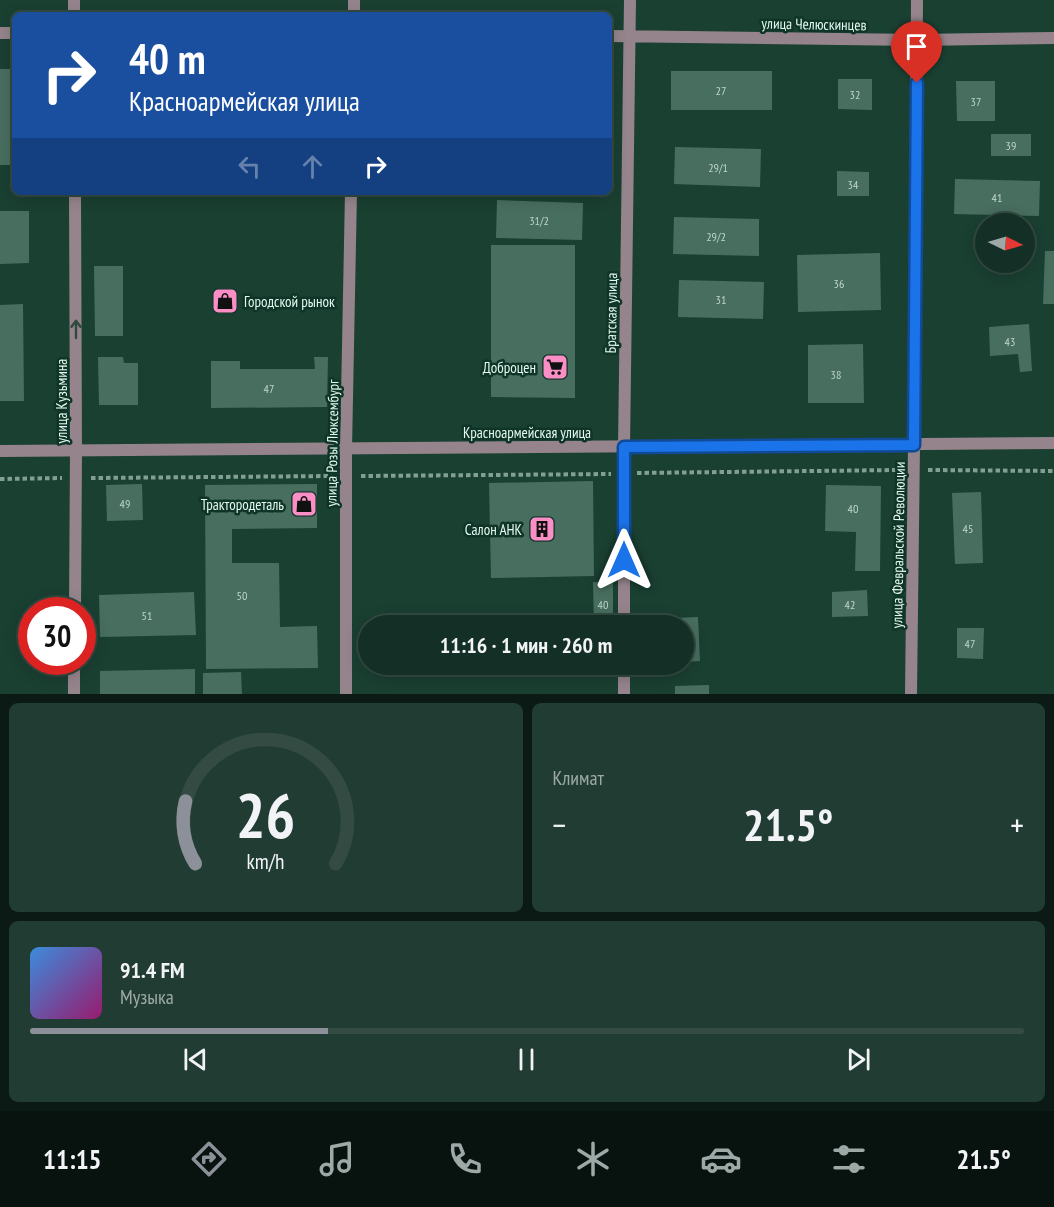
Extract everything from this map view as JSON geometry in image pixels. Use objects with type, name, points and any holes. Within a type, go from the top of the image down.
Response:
[{"type":"street","name":"Братская улица","points":[[624,615],[630,0]]},
{"type":"street","name":"улица Февральской Революции","points":[[911,694],[917,0]]},
{"type":"street","name":"улица Челюскинцев","points":[[612,36],[917,40],[1054,38]]},
{"type":"street","name":"улица Кузьмина","points":[[75,195],[75,597]]},
{"type":"street","name":"улица Розы Люксембург","points":[[346,694],[346,448],[351,195]]},
{"type":"street","name":"Красноармейская улица","points":[[0,451],[1054,444]]},
{"type":"street","points":[[74,675],[74,694]]},
{"type":"street","points":[[624,675],[624,694]]},
{"type":"path","points":[[0,478],[914,470],[1054,471]]},
{"type":"building","points":[[0,69],[12,69],[12,165],[0,165]]},
{"type":"building","points":[[671,71],[772,71],[772,110],[671,110]]},
{"type":"building","points":[[838,79],[872,79],[872,110],[838,109]]},
{"type":"building","points":[[956,81],[995,81],[995,121],[957,121]]},
{"type":"building","points":[[991,134],[1031,134],[1031,156],[991,156]]},
{"type":"building","points":[[675,147],[761,149],[760,187],[674,184]]},
{"type":"building","points":[[837,171],[869,172],[869,196],[837,196]]},
{"type":"building","points":[[955,179],[1040,181],[1039,216],[1035,216],[1035,213],[954,214]]},
{"type":"building","points":[[497,200],[583,203],[582,240],[496,238]]},
{"type":"building","points":[[0,211],[29,211],[29,263],[0,264]]},
{"type":"building","points":[[674,217],[759,219],[759,256],[673,254]]},
{"type":"building","points":[[491,245],[575,245],[575,398],[491,397]]},
{"type":"building","points":[[1045,251],[1054,251],[1054,304],[1043,304]]},
{"type":"building","points":[[880,253],[881,310],[798,312],[797,255]]},
{"type":"building","points":[[94,266],[123,266],[123,336],[95,336]]},
{"type":"building","points":[[679,280],[764,282],[763,319],[678,317]]},
{"type":"building","points":[[23,304],[24,401],[0,401],[0,305]]},
{"type":"building","points":[[1029,324],[1032,371],[1020,372],[1018,354],[990,356],[989,327]]},
{"type":"building","points":[[863,344],[864,403],[808,403],[808,345]]},
{"type":"building","points":[[98,357],[123,357],[124,363],[138,363],[138,405],[99,405]]},
{"type":"building","points":[[314,357],[328,357],[327,407],[211,408],[211,361],[240,361],[240,369],[315,369]]},
{"type":"building","name":"Салон АНК","points":[[593,481],[594,576],[491,578],[489,483]]},
{"type":"building","points":[[142,484],[143,520],[107,521],[106,485]]},
{"type":"building","points":[[317,484],[317,528],[232,529],[232,563],[279,563],[280,627],[317,626],[318,668],[206,669],[205,485]]},
{"type":"building","points":[[826,485],[881,486],[880,571],[855,571],[856,532],[825,531]]},
{"type":"building","points":[[981,492],[983,563],[955,564],[952,493]]},
{"type":"building","points":[[593,582],[613,582],[613,615],[594,615]]},
{"type":"building","points":[[867,590],[868,616],[832,617],[832,592]]},
{"type":"building","points":[[194,592],[196,635],[100,637],[99,595]]},
{"type":"building","points":[[694,617],[698,617],[700,661],[694,661]]},
{"type":"building","points":[[957,628],[984,628],[983,659],[957,658]]},
{"type":"building","points":[[195,669],[195,694],[100,694],[100,671]]},
{"type":"building","points":[[241,672],[242,694],[203,694],[203,673]]},
{"type":"building","points":[[709,685],[709,694],[675,694],[675,686]]},
{"type":"place","name":"Городской рынок","points":[[225,301]]},
{"type":"place","name":"Доброцен","points":[[555,367]]},
{"type":"place","name":"Трактородеталь","points":[[304,504]]},
{"type":"place","name":"Салон АНК","points":[[542,529]]},
{"type":"route","points":[[624,560],[624,447],[914,445],[917,83]]}]
